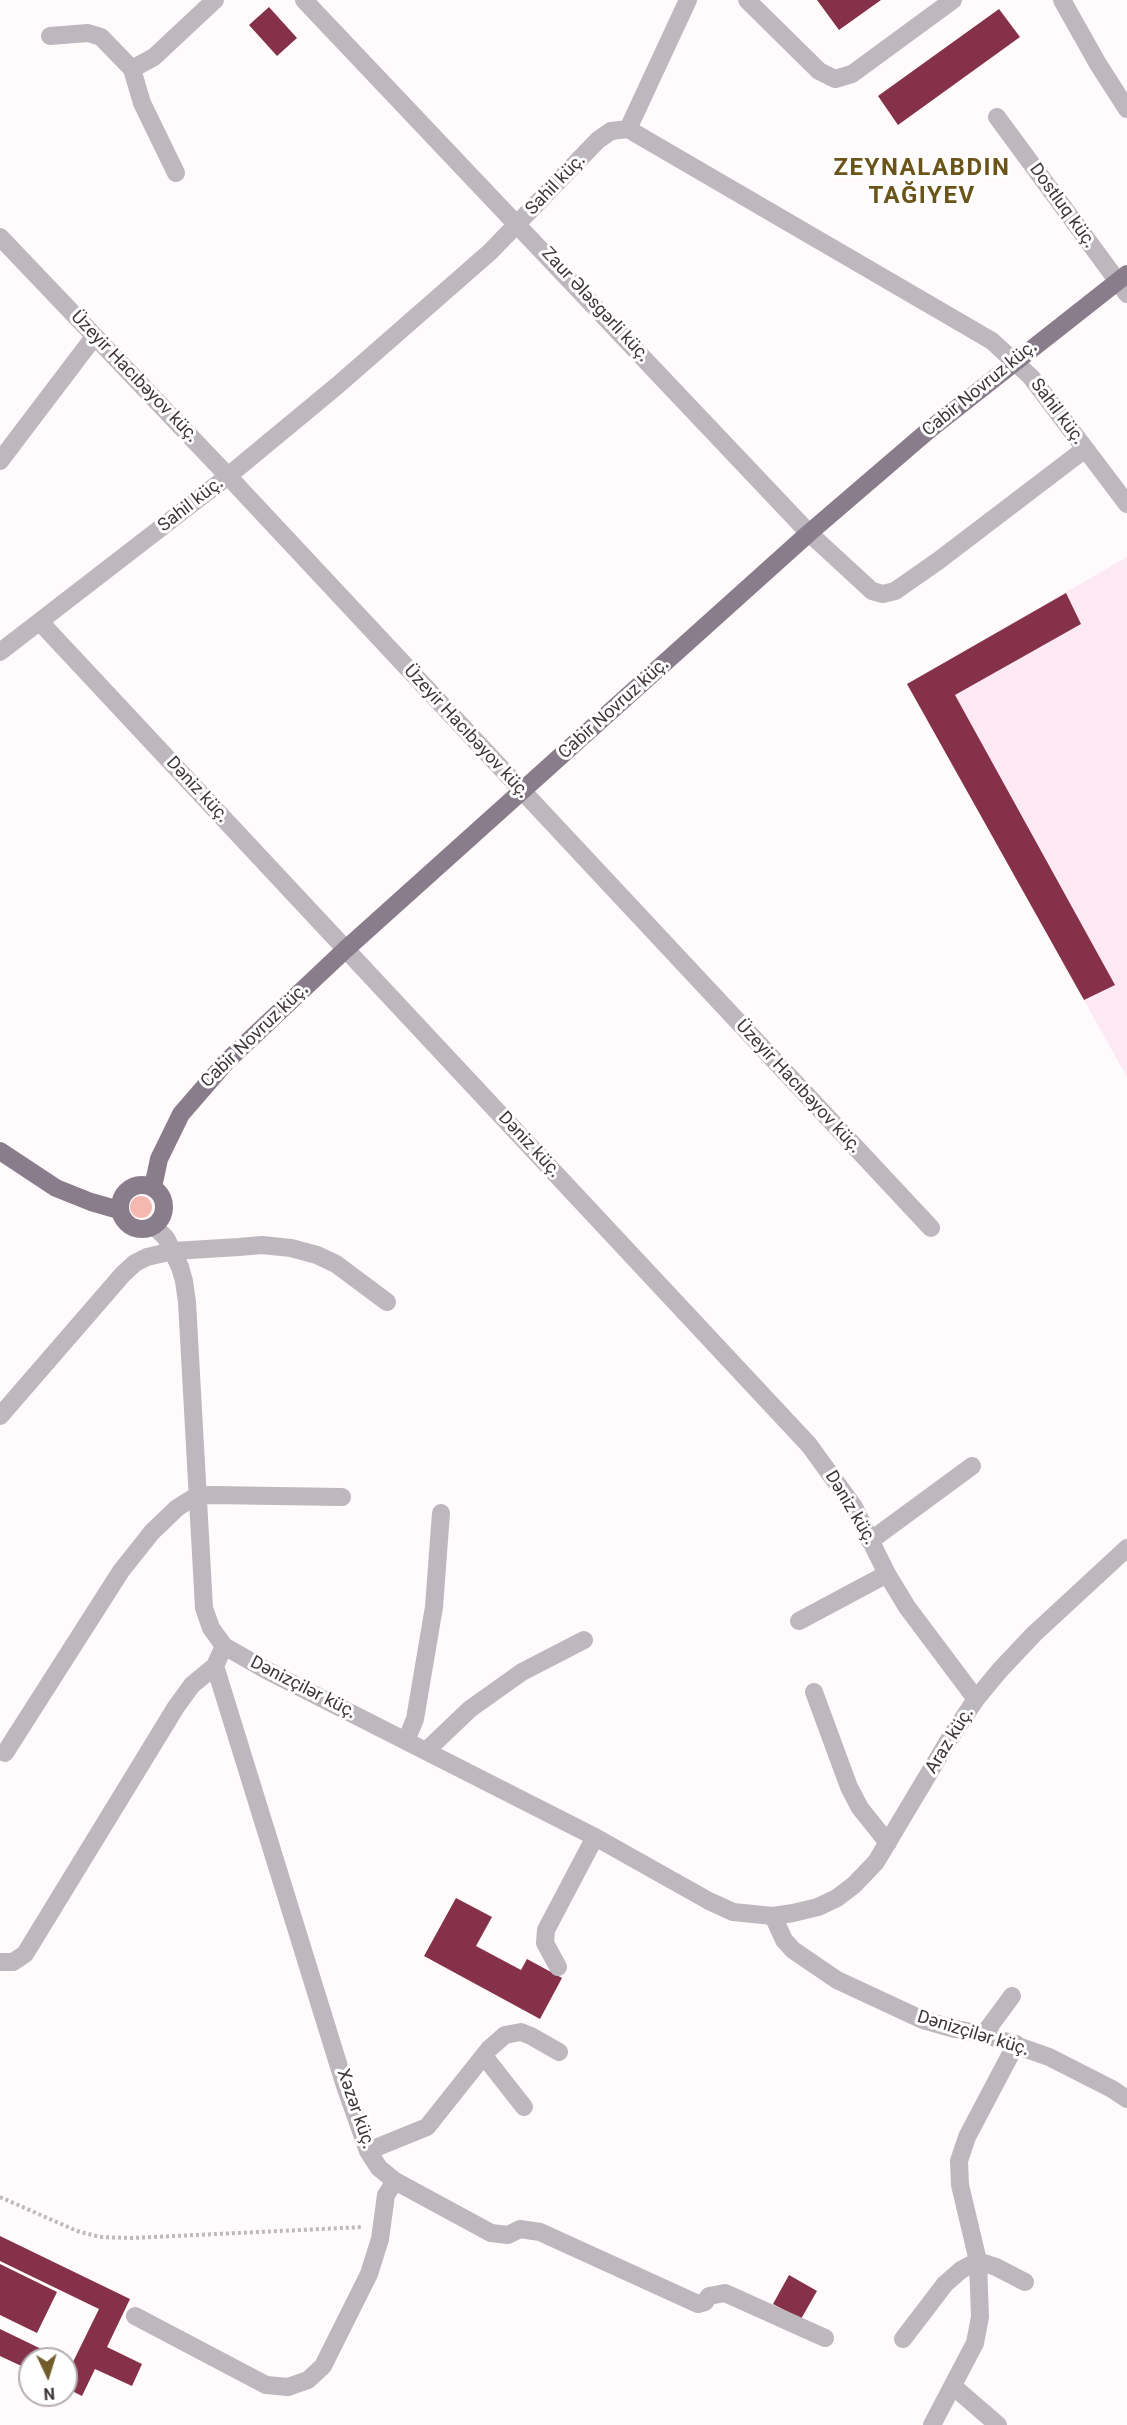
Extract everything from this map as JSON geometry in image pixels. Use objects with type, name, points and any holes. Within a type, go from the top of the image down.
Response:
[{"type":"main road","name":"Cabir Novruz küç.","points":[[153,1187],[159,1159],[168,1137],[181,1114],[196,1095],[226,1061],[346,949],[809,533],[929,430],[1016,360],[1124,283]]},
{"type":"main road","points":[[0,1151],[56,1188],[119,1210]]},
{"type":"main road","points":[[133,1186],[153,1187],[164,1201],[161,1219],[147,1229],[133,1228],[122,1218],[119,1210],[120,1201],[125,1192],[133,1186]]},
{"type":"street","points":[[132,69],[154,57],[215,0]]},
{"type":"street","name":"Zaur Ələsgərli küç.","points":[[304,0],[809,533],[872,591],[883,594],[895,591],[938,561],[1085,448]]},
{"type":"street","points":[[628,129],[688,0]]},
{"type":"street","points":[[747,0],[819,71],[835,79],[852,74],[953,0]]},
{"type":"street","points":[[1062,0],[1127,110]]},
{"type":"street","points":[[50,36],[88,33],[101,37],[132,69],[142,103],[176,173]]},
{"type":"street","name":"Dostluq küç.","points":[[997,117],[1124,283]]},
{"type":"street","name":"Sahil küç.","points":[[0,652],[228,476],[338,385],[456,282],[518,224],[598,140],[611,132],[628,129],[973,329],[1016,360],[1032,377],[1127,504]]},
{"type":"street","name":"Üzeyir Hacıbəyov küç.","points":[[0,237],[228,476],[931,1228]]},
{"type":"street","points":[[0,462],[94,337]]},
{"type":"street","name":"Dәniz küç.","points":[[40,622],[809,1445],[841,1487],[886,1574],[914,1617],[976,1699]]},
{"type":"street","name":"Dәnizçilәr küç.","points":[[154,1226],[166,1238],[184,1281],[204,1608],[211,1628],[224,1646],[266,1670],[595,1837],[709,1902],[733,1912],[773,1916]]},
{"type":"street","points":[[0,1416],[123,1274],[135,1263],[147,1257],[172,1251],[262,1245],[291,1248],[317,1255],[336,1264],[387,1302]]},
{"type":"street","points":[[870,1541],[972,1466]]},
{"type":"street","points":[[5,1753],[121,1571],[152,1532],[177,1508],[196,1496],[342,1497]]},
{"type":"street","points":[[406,1741],[415,1719],[434,1607],[441,1513]]},
{"type":"street","name":"Araz küç.","points":[[773,1916],[818,1907],[837,1899],[854,1885],[876,1862],[976,1699],[1034,1634],[1127,1548]]},
{"type":"street","points":[[799,1621],[886,1574]]},
{"type":"street","points":[[426,1751],[470,1709],[522,1672],[584,1640]]},
{"type":"street","points":[[0,1962],[13,1962],[25,1953],[176,1707],[192,1684],[215,1666],[224,1646]]},
{"type":"street","name":"Xəzər küç.","points":[[215,1666],[345,2086],[368,2151],[379,2168],[395,2181],[491,2233],[508,2235],[520,2229],[540,2232],[698,2304],[705,2302],[709,2296],[725,2293],[825,2338]]},
{"type":"street","points":[[814,1692],[849,1787],[860,1808],[888,1843]]},
{"type":"street","points":[[558,1967],[545,1943],[546,1930],[595,1837]]},
{"type":"street","name":"Dənizçilər küç.","points":[[773,1916],[784,1940],[793,1950],[837,1980],[923,2020],[955,2030],[984,2034],[1049,2057],[1112,2088],[1127,2099]]},
{"type":"street","points":[[984,2034],[1012,1996]]},
{"type":"street","points":[[368,2151],[427,2127],[484,2056],[505,2035],[521,2032],[559,2052]]},
{"type":"street","points":[[932,2425],[954,2387],[975,2343],[980,2306],[978,2261],[960,2185],[959,2161],[967,2137],[1016,2044]]},
{"type":"street","points":[[484,2056],[524,2107]]},
{"type":"street","points":[[135,2316],[266,2385],[288,2387],[308,2380],[323,2366],[369,2274],[381,2239],[386,2195],[395,2181]]},
{"type":"street","points":[[903,2339],[945,2284],[961,2270],[978,2261],[996,2267],[1025,2282]]},
{"type":"street","points":[[954,2387],[998,2425]]},
{"type":"path","points":[[0,2197],[77,2231],[100,2237],[132,2238],[381,2227]]},
{"type":"shaded area","points":[[1127,557],[1127,1077],[907,684]]},
{"type":"shaded area","points":[[141,1196],[149,1199],[152,1207],[149,1215],[141,1218],[133,1215],[130,1207],[133,1199]]},
{"type":"building","points":[[817,0],[881,0],[839,30]]},
{"type":"building","points":[[269,7],[297,38],[277,56],[249,25]]},
{"type":"building","points":[[999,9],[1020,37],[898,125],[878,96]]},
{"type":"building","points":[[1066,593],[1081,624],[955,695],[1115,985],[1084,1000],[907,684]]},
{"type":"building","points":[[456,1898],[492,1917],[476,1946],[521,1970],[527,1959],[562,1978],[540,2019],[424,1956]]},
{"type":"building","points":[[0,2236],[130,2299],[107,2347],[142,2364],[132,2386],[95,2369],[82,2396],[78,2394],[78,2352],[99,2309],[0,2261]]},
{"type":"building","points":[[0,2264],[57,2292],[37,2333],[0,2315]]},
{"type":"building","points":[[789,2275],[817,2291],[801,2319],[773,2304]]},
{"type":"building","points":[[0,2329],[37,2347],[18,2347],[18,2364],[0,2356]]},
{"type":"district","name":"ZEYNALABDIN TAĞIYEV","points":[[922,183]]}]
